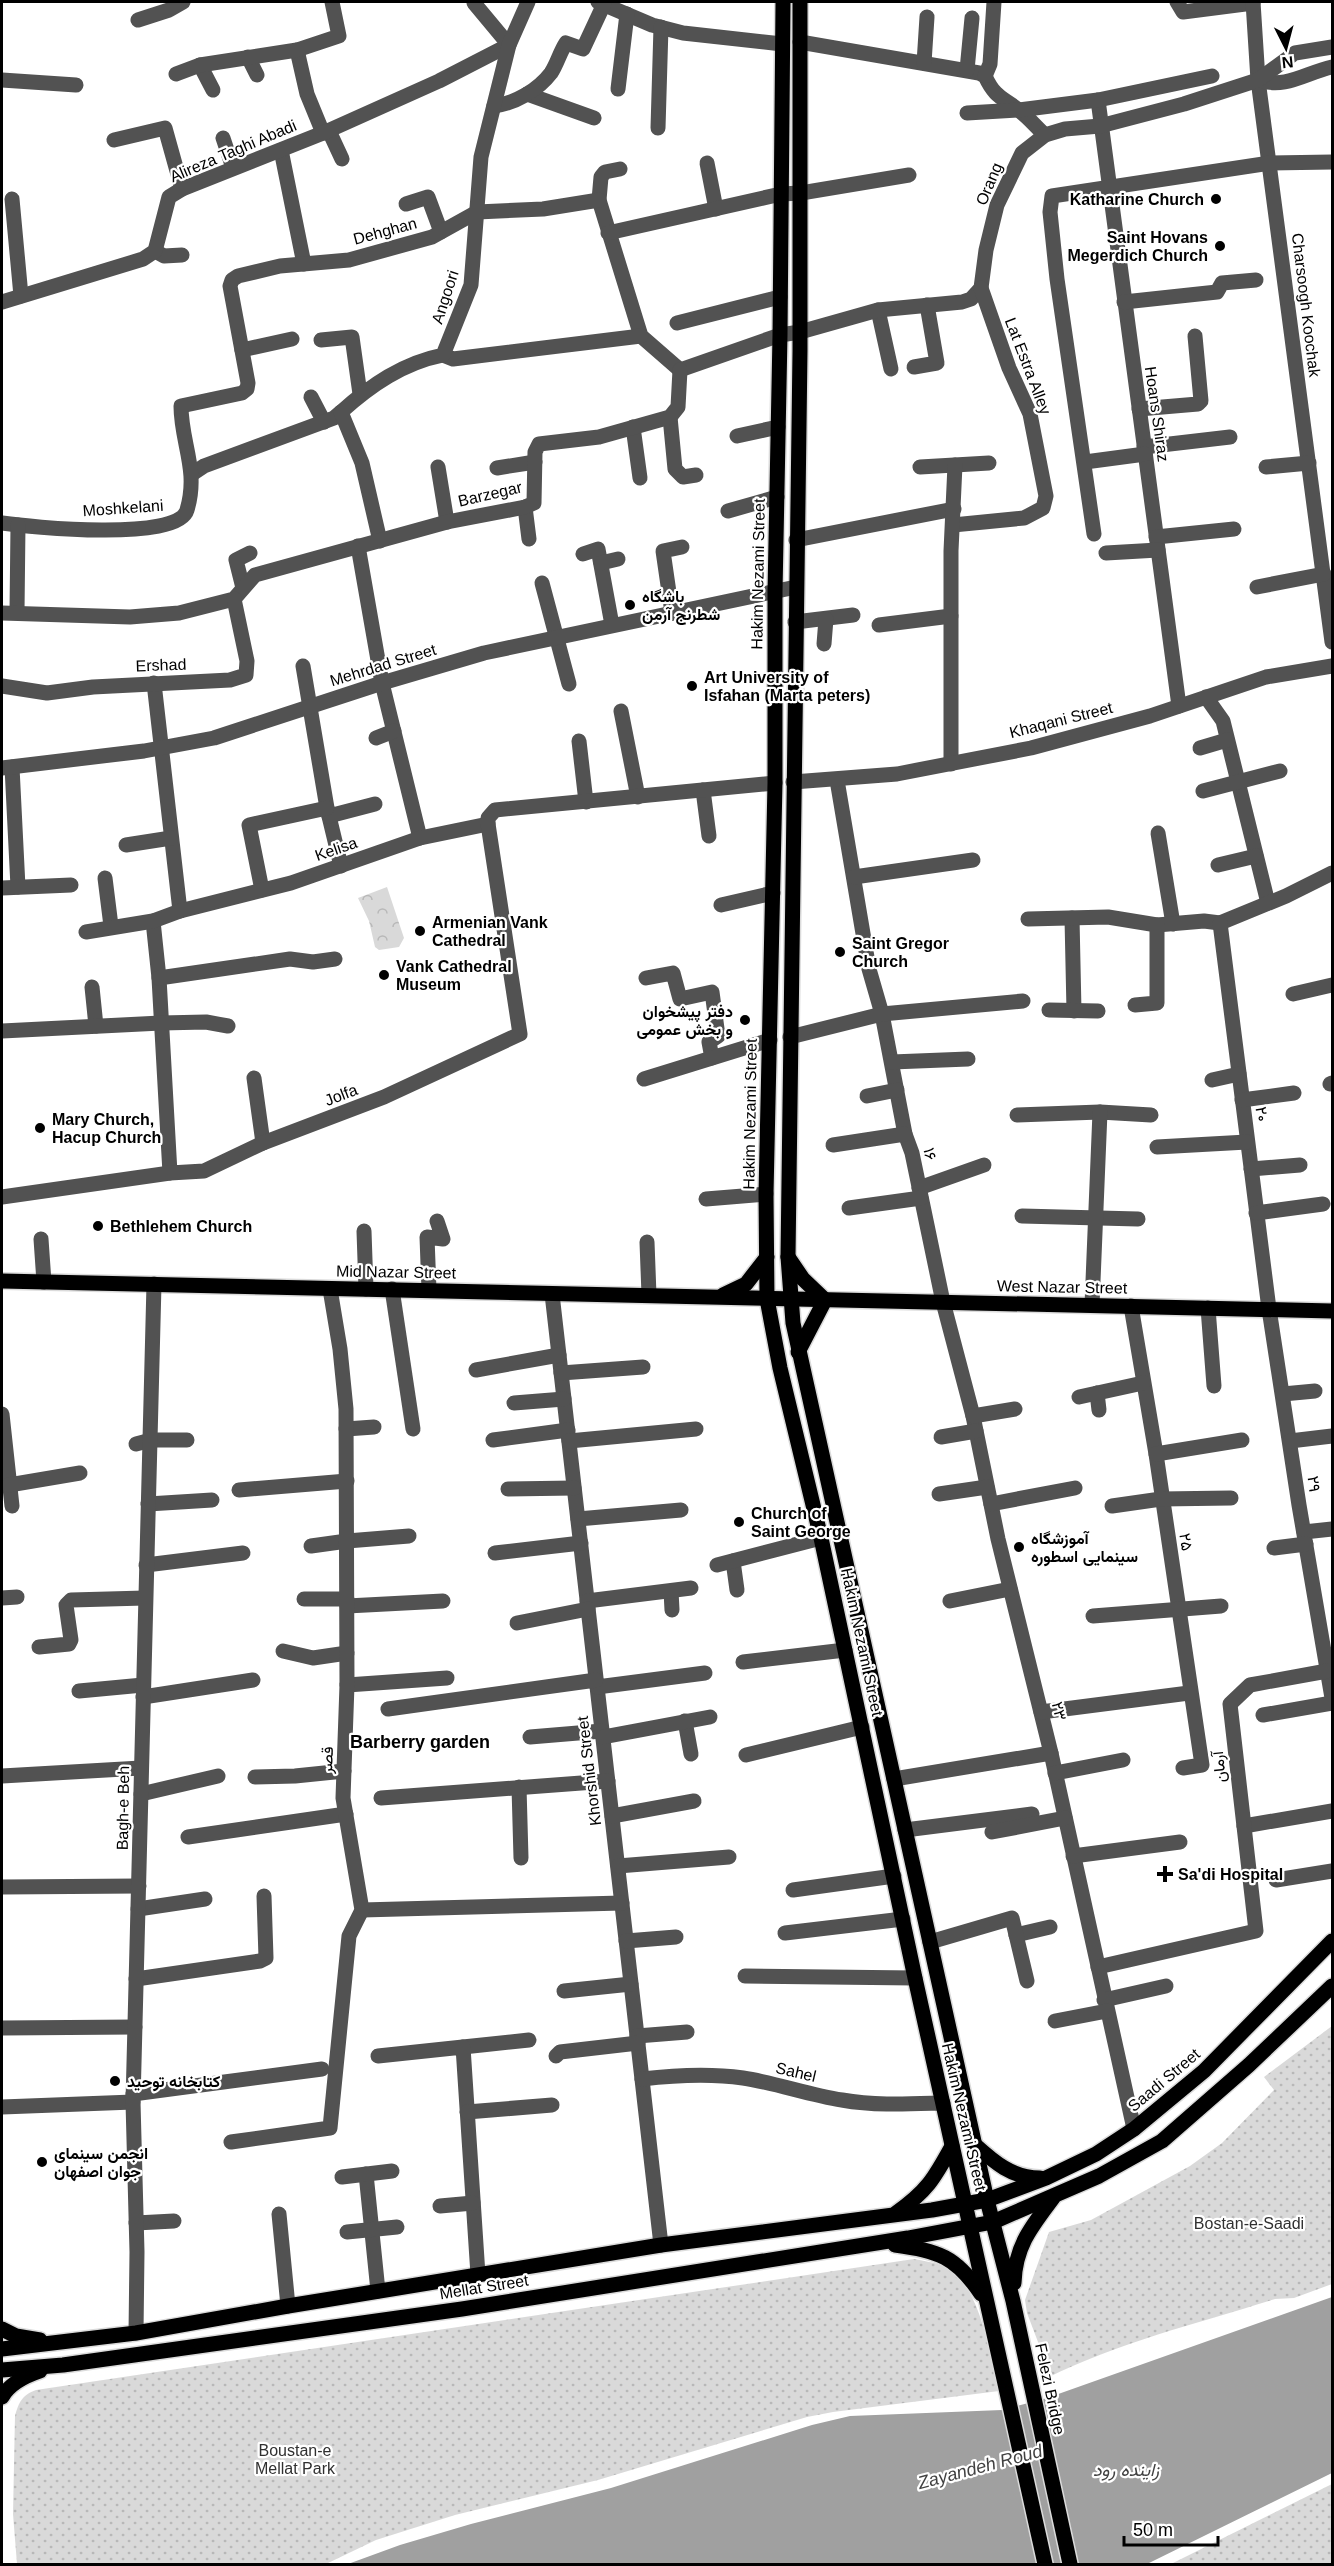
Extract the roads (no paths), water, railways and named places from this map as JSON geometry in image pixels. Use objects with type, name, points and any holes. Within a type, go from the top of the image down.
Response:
[{"type":"main road","name":"Hakim Nezami Street","points":[[783,2],[775,592],[776,783],[766,1194],[767,1299],[780,1368],[821,1538],[970,2227]]},
{"type":"main road","name":"Hakim Nezami Street","points":[[800,2],[800,332],[789,1038],[788,1257],[791,1299],[798,1352],[993,2222]]},
{"type":"main road","points":[[716,1298],[746,1284],[767,1257]]},
{"type":"main road","points":[[788,1257],[803,1279],[825,1300],[798,1352]]},
{"type":"main road","name":"Mid Nazar Street","points":[[2,1281],[791,1299]]},
{"type":"main road","name":"West Nazar Street","points":[[791,1299],[1332,1311]]},
{"type":"main road","name":"Saadi Street","points":[[966,2205],[987,2200],[1046,2178],[1096,2154],[1134,2129],[1204,2072],[1332,1941]]},
{"type":"main road","points":[[993,2222],[1099,2176],[1162,2141],[1249,2065],[1332,1986]]},
{"type":"main road","points":[[975,2144],[992,2160],[1012,2173],[1029,2178],[1046,2178]]},
{"type":"main road","points":[[893,2215],[920,2196],[937,2175],[952,2146]]},
{"type":"main road","points":[[1013,2301],[1014,2262],[1026,2234],[1055,2196]]},
{"type":"main road","name":"Mellat Street","points":[[2,2349],[136,2333],[661,2245],[966,2205]]},
{"type":"main road","name":"Mellat Street","points":[[2,2370],[63,2365],[473,2307],[880,2243],[993,2222]]},
{"type":"main road","name":"Felezi Bridge","points":[[993,2222],[1013,2301],[1070,2565]]},
{"type":"main road","points":[[970,2227],[1045,2565]]},
{"type":"main road","points":[[880,2243],[925,2249],[955,2262],[968,2273],[988,2304]]},
{"type":"main road","points":[[2,2329],[16,2336],[64,2343]]},
{"type":"main road","points":[[2,2397],[13,2384],[27,2375],[63,2365]]},
{"type":"street","points":[[138,20],[169,10],[181,2]]},
{"type":"street","points":[[176,74],[200,64],[297,50],[339,36],[332,2]]},
{"type":"street","name":"Angoori","points":[[442,355],[471,285],[481,157],[509,45],[528,2]]},
{"type":"street","points":[[985,76],[990,64],[994,2]]},
{"type":"street","points":[[1177,2],[1183,12],[1253,2]]},
{"type":"street","name":"Charsoogh Koochak","points":[[1253,2],[1258,80],[1270,163],[1270,279],[1309,463],[1332,642]]},
{"type":"street","points":[[474,3],[509,45]]},
{"type":"street","points":[[494,105],[513,101],[527,94],[551,73],[566,43],[583,49],[601,3],[661,27],[683,33],[782,44]]},
{"type":"street","points":[[618,88],[627,14]]},
{"type":"street","points":[[924,63],[927,17]]},
{"type":"street","points":[[968,70],[972,18]]},
{"type":"street","points":[[658,128],[661,27]]},
{"type":"street","points":[[800,42],[968,70],[985,76],[1002,101],[1019,110],[1045,135]]},
{"type":"street","name":"Alireza Taghi Abadi","points":[[155,251],[169,197],[182,189],[326,132],[509,45]]},
{"type":"street","points":[[1258,80],[1295,53],[1332,47]]},
{"type":"street","points":[[297,50],[307,94],[342,159]]},
{"type":"street","points":[[248,57],[258,75]]},
{"type":"street","points":[[200,64],[213,90]]},
{"type":"street","points":[[1258,80],[1274,85],[1313,71],[1332,67]]},
{"type":"street","points":[[966,113],[1019,110],[1098,100],[1212,76]]},
{"type":"street","points":[[2,80],[76,85]]},
{"type":"street","name":"Orang","points":[[981,288],[986,250],[997,205],[1022,153],[1045,135],[1065,129],[1100,126],[1184,104],[1258,80]]},
{"type":"street","points":[[527,94],[594,118]]},
{"type":"street","name":"Hoans Shiraz","points":[[1098,100],[1179,706]]},
{"type":"street","points":[[114,140],[165,128],[182,189]]},
{"type":"street","points":[[223,138],[233,168]]},
{"type":"street","points":[[281,150],[304,264]]},
{"type":"street","points":[[1094,534],[1057,279],[1050,212],[1052,196],[1270,163],[1332,162]]},
{"type":"street","points":[[707,163],[716,209]]},
{"type":"street","points":[[620,169],[602,174],[599,200],[608,233],[642,336],[680,370]]},
{"type":"street","points":[[608,233],[781,194],[801,193],[909,175]]},
{"type":"street","points":[[406,204],[428,197],[441,232]]},
{"type":"street","points":[[12,199],[21,296]]},
{"type":"street","name":"Dehghan","points":[[192,474],[181,406],[242,393],[247,389],[230,286],[232,280],[238,276],[280,266],[349,260],[432,237],[477,212],[543,208],[599,200]]},
{"type":"street","points":[[2,302],[143,259],[155,251],[164,256],[182,255]]},
{"type":"street","points":[[1124,302],[1217,292],[1222,283],[1270,279]]},
{"type":"street","points":[[680,370],[780,335],[800,332],[879,310],[962,302],[971,299],[981,288]]},
{"type":"street","name":"Lat Estra Alley","points":[[953,525],[1024,518],[1042,508],[1046,496],[1029,414],[1009,368],[981,288]]},
{"type":"street","points":[[677,323],[780,297]]},
{"type":"street","points":[[914,367],[937,363],[927,305]]},
{"type":"street","points":[[879,310],[891,369]]},
{"type":"street","points":[[192,474],[204,466],[324,422],[341,412],[360,394],[417,360],[442,355],[453,359],[642,336]]},
{"type":"street","points":[[1139,409],[1198,404],[1201,401],[1195,336]]},
{"type":"street","points":[[321,340],[352,337],[360,394]]},
{"type":"street","points":[[242,350],[292,339]]},
{"type":"street","points":[[680,370],[678,407],[670,417],[675,469],[683,477],[696,475]]},
{"type":"street","points":[[311,397],[324,422]]},
{"type":"street","points":[[341,412],[362,463],[381,541]]},
{"type":"street","name":"Barzegar","points":[[358,546],[447,522],[525,507],[534,502],[535,452],[539,444],[599,437],[670,417]]},
{"type":"street","points":[[633,427],[640,478]]},
{"type":"street","points":[[736,436],[778,427]]},
{"type":"street","points":[[1085,462],[1144,450],[1230,437]]},
{"type":"street","points":[[497,468],[535,462]]},
{"type":"street","points":[[920,467],[988,463]]},
{"type":"street","points":[[1266,467],[1309,463]]},
{"type":"street","points":[[951,764],[951,551],[955,465]]},
{"type":"street","points":[[438,467],[447,522]]},
{"type":"street","name":"Moshkelani","points":[[2,523],[66,529],[162,526],[178,521],[187,513],[192,474]]},
{"type":"street","points":[[728,510],[777,497]]},
{"type":"street","points":[[525,507],[529,539]]},
{"type":"street","points":[[796,540],[954,509]]},
{"type":"street","points":[[18,525],[9,612],[130,617],[179,613],[239,594],[255,575],[358,546],[382,683],[420,838]]},
{"type":"street","points":[[1106,553],[1234,529]]},
{"type":"street","points":[[672,613],[663,551],[682,547]]},
{"type":"street","points":[[583,554],[598,549],[612,625]]},
{"type":"street","points":[[239,594],[236,560],[250,553]]},
{"type":"street","points":[[601,563],[618,559]]},
{"type":"street","points":[[1257,587],[1324,574]]},
{"type":"street","points":[[542,583],[569,684]]},
{"type":"street","name":"Mehrdad Street","points":[[7,768],[160,748],[214,738],[382,683],[484,653],[796,587]]},
{"type":"street","name":"Ershad","points":[[2,686],[47,693],[93,687],[230,680],[246,675],[247,661],[239,594]]},
{"type":"street","points":[[795,622],[853,615]]},
{"type":"street","points":[[879,625],[951,616]]},
{"type":"street","points":[[824,644],[826,619]]},
{"type":"street","points":[[303,666],[328,812],[341,866]]},
{"type":"street","name":"Khaqani Street","points":[[793,782],[897,774],[1031,748],[1179,706],[1266,677],[1332,666]]},
{"type":"street","points":[[154,683],[180,911]]},
{"type":"street","points":[[1206,697],[1222,722],[1239,781],[1268,903]]},
{"type":"street","points":[[621,711],[638,797]]},
{"type":"street","points":[[376,738],[394,731]]},
{"type":"street","points":[[1200,748],[1227,740]]},
{"type":"street","points":[[579,741],[586,802]]},
{"type":"street","points":[[7,768],[18,887]]},
{"type":"street","points":[[1203,791],[1280,771]]},
{"type":"street","name":"۱۶","points":[[837,780],[869,969],[882,1014],[905,1134],[943,1302]]},
{"type":"street","name":"Kelisa","points":[[86,932],[111,926],[153,921],[180,911],[262,890],[341,866],[420,838],[488,824],[488,818],[495,810],[776,783]]},
{"type":"street","points":[[703,790],[709,836]]},
{"type":"street","points":[[262,890],[249,825],[375,804]]},
{"type":"street","name":"Jolfa","points":[[2,1197],[170,1173],[204,1171],[263,1143],[384,1097],[520,1034],[488,824]]},
{"type":"street","points":[[1158,833],[1173,924]]},
{"type":"street","points":[[126,845],[171,838]]},
{"type":"street","points":[[1218,865],[1256,856]]},
{"type":"street","points":[[854,877],[973,860]]},
{"type":"street","points":[[1028,919],[1108,917],[1157,925],[1204,921],[1220,923],[1332,873]]},
{"type":"street","points":[[105,878],[111,926]]},
{"type":"street","points":[[2,888],[71,885]]},
{"type":"street","points":[[721,905],[773,893]]},
{"type":"street","points":[[1072,918],[1074,1011]]},
{"type":"street","points":[[153,921],[159,978],[170,1173]]},
{"type":"street","name":"۲۰","points":[[1220,923],[1269,1309]]},
{"type":"street","points":[[1135,1005],[1157,1003],[1157,925]]},
{"type":"street","points":[[159,978],[290,959],[313,962],[335,959]]},
{"type":"street","points":[[646,978],[674,973],[680,999],[712,992],[718,1036],[709,1042],[712,1058]]},
{"type":"street","points":[[1293,994],[1332,985]]},
{"type":"street","points":[[92,987],[96,1026]]},
{"type":"street","points":[[789,1038],[882,1014],[1023,1001]]},
{"type":"street","points":[[1049,1010],[1098,1011]]},
{"type":"street","points":[[2,1031],[206,1022],[228,1026]]},
{"type":"street","points":[[644,1079],[770,1040]]},
{"type":"street","points":[[892,1062],[968,1059]]},
{"type":"street","points":[[1212,1080],[1239,1074]]},
{"type":"street","points":[[254,1078],[263,1143]]},
{"type":"street","points":[[867,1096],[897,1090]]},
{"type":"street","points":[[1242,1100],[1294,1093]]},
{"type":"street","points":[[1017,1115],[1100,1112],[1151,1115]]},
{"type":"street","points":[[1092,1305],[1100,1112]]},
{"type":"street","points":[[833,1145],[905,1134]]},
{"type":"street","points":[[1157,1147],[1247,1142]]},
{"type":"street","points":[[849,1208],[920,1193],[984,1165]]},
{"type":"street","points":[[1251,1169],[1300,1165]]},
{"type":"street","points":[[706,1199],[766,1194]]},
{"type":"street","points":[[1256,1213],[1323,1204]]},
{"type":"street","points":[[1023,1216],[1138,1219]]},
{"type":"street","points":[[429,1290],[427,1237],[443,1239],[437,1221]]},
{"type":"street","points":[[363,1231],[366,1289]]},
{"type":"street","points":[[41,1239],[44,1282]]},
{"type":"street","points":[[647,1242],[649,1295]]},
{"type":"street","name":"Bagh-e Beh","points":[[136,2333],[133,2098],[148,1504],[143,1442],[154,1284]]},
{"type":"street","name":"قصر","points":[[330,1289],[340,1348],[346,1430],[347,1685],[344,1771],[346,1814],[362,1910]]},
{"type":"street","points":[[392,1289],[413,1429]]},
{"type":"street","name":"Khorshid Street","points":[[552,1294],[661,2245]]},
{"type":"street","name":"۲۳","points":[[943,1302],[975,1423],[987,1487],[1051,1753],[1134,2129]]},
{"type":"street","name":"۲۵","points":[[1131,1306],[1189,1693],[1202,1765],[1183,1768]]},
{"type":"street","points":[[1208,1308],[1214,1386]]},
{"type":"street","name":"۲۹","points":[[1269,1309],[1305,1538],[1326,1622],[1327,1671],[1332,1698]]},
{"type":"street","points":[[476,1370],[559,1354]]},
{"type":"street","points":[[561,1373],[644,1367]]},
{"type":"street","points":[[1079,1397],[1143,1383]]},
{"type":"street","points":[[1283,1394],[1315,1391]]},
{"type":"street","points":[[1096,1393],[1099,1410]]},
{"type":"street","points":[[514,1403],[564,1398]]},
{"type":"street","points":[[941,1437],[1015,1409]]},
{"type":"street","points":[[2,1414],[12,1506]]},
{"type":"street","points":[[346,1430],[374,1426]]},
{"type":"street","points":[[493,1440],[696,1428]]},
{"type":"street","points":[[1290,1441],[1332,1436]]},
{"type":"street","points":[[143,1442],[187,1440]]},
{"type":"street","points":[[1155,1454],[1242,1440]]},
{"type":"street","points":[[9,1485],[80,1473]]},
{"type":"street","points":[[239,1490],[347,1480]]},
{"type":"street","points":[[939,1494],[987,1487]]},
{"type":"street","points":[[508,1489],[574,1488]]},
{"type":"street","points":[[991,1504],[1075,1488]]},
{"type":"street","points":[[1112,1506],[1161,1499],[1231,1498]]},
{"type":"street","points":[[148,1504],[212,1500]]},
{"type":"street","points":[[578,1519],[681,1510]]},
{"type":"street","points":[[1274,1548],[1332,1529]]},
{"type":"street","points":[[311,1546],[346,1540],[409,1536]]},
{"type":"street","points":[[717,1565],[821,1538]]},
{"type":"street","points":[[495,1553],[581,1543]]},
{"type":"street","points":[[146,1565],[243,1553]]},
{"type":"street","points":[[733,1561],[737,1590]]},
{"type":"street","points":[[517,1623],[588,1605],[691,1588]]},
{"type":"street","points":[[950,1601],[1010,1589]]},
{"type":"street","points":[[671,1591],[672,1610]]},
{"type":"street","points":[[39,1647],[69,1644],[66,1605],[71,1600],[145,1598]]},
{"type":"street","points":[[304,1599],[347,1602],[443,1601]]},
{"type":"street","points":[[1093,1616],[1221,1606]]},
{"type":"street","points":[[743,1662],[845,1650]]},
{"type":"street","points":[[283,1651],[313,1658],[347,1653]]},
{"type":"street","name":"آرمان","points":[[1098,1967],[1256,1931],[1230,1704],[1250,1685],[1327,1671]]},
{"type":"street","points":[[388,1709],[705,1673]]},
{"type":"street","points":[[347,1685],[447,1678]]},
{"type":"street","points":[[79,1691],[143,1691],[253,1680]]},
{"type":"street","points":[[1041,1712],[1189,1693]]},
{"type":"street","points":[[1263,1715],[1332,1703]]},
{"type":"street","points":[[530,1737],[603,1734],[710,1717]]},
{"type":"street","points":[[685,1721],[691,1754]]},
{"type":"street","points":[[746,1755],[862,1727]]},
{"type":"street","points":[[894,1779],[1051,1753]]},
{"type":"street","points":[[1055,1773],[1123,1760]]},
{"type":"street","points":[[2,1776],[141,1768]]},
{"type":"street","points":[[255,1777],[344,1771]]},
{"type":"street","points":[[141,1794],[218,1776]]},
{"type":"street","points":[[381,1798],[608,1781]]},
{"type":"street","points":[[519,1787],[522,1858]]},
{"type":"street","points":[[612,1816],[694,1801]]},
{"type":"street","points":[[1244,1826],[1332,1811]]},
{"type":"street","points":[[188,1837],[346,1814]]},
{"type":"street","points":[[905,1830],[1032,1814]]},
{"type":"street","points":[[992,1832],[1065,1818]]},
{"type":"street","points":[[1073,1856],[1180,1842]]},
{"type":"street","points":[[618,1866],[729,1857]]},
{"type":"street","points":[[1276,1880],[1332,1871]]},
{"type":"street","points":[[793,1890],[894,1876]]},
{"type":"street","points":[[2,1887],[139,1886]]},
{"type":"street","points":[[136,1979],[260,1961],[266,1958],[264,1896]]},
{"type":"street","points":[[138,1909],[205,1899]]},
{"type":"street","points":[[231,2142],[330,2128],[349,1936],[362,1910],[622,1903]]},
{"type":"street","points":[[930,1942],[1012,1918],[1027,1981]]},
{"type":"street","points":[[785,1933],[903,1919]]},
{"type":"street","points":[[1016,1935],[1050,1927]]},
{"type":"street","points":[[626,1941],[676,1937]]},
{"type":"street","points":[[745,1976],[915,1978]]},
{"type":"street","points":[[564,1991],[631,1984]]},
{"type":"street","points":[[1054,2021],[1166,1986]]},
{"type":"street","points":[[2,2028],[135,2027]]},
{"type":"street","points":[[556,2056],[560,2052],[687,2032]]},
{"type":"street","points":[[378,2056],[529,2040]]},
{"type":"street","points":[[463,2047],[478,2275]]},
{"type":"street","points":[[2,2107],[133,2098],[322,2069]]},
{"type":"street","name":"Sahel","points":[[642,2079],[684,2074],[710,2075],[745,2079],[844,2100],[894,2105],[943,2103]]},
{"type":"street","points":[[467,2112],[552,2105]]},
{"type":"street","points":[[342,2177],[392,2171]]},
{"type":"street","points":[[366,2174],[378,2291]]},
{"type":"street","points":[[440,2206],[473,2203]]},
{"type":"street","points":[[279,2214],[288,2306]]},
{"type":"street","points":[[136,2223],[174,2221]]},
{"type":"street","points":[[347,2232],[397,2227]]},
{"type":"water","name":"زاینده رود","points":[[1332,2297],[1332,2473],[1147,2564],[348,2564],[400,2545],[611,2488],[812,2425],[850,2416],[1002,2410],[1047,2398]]},
{"type":"place","name":"Katharine Church","points":[[1216,199]]},
{"type":"place","name":"Saint Hovans Megerdich Church","points":[[1220,246]]},
{"type":"place","name":"باشگاه شطرنج آرمن","points":[[630,605]]},
{"type":"place","name":"Art University of Isfahan (Marta peters)","points":[[692,686]]},
{"type":"place","name":"Armenian Vank Cathedral","points":[[420,931]]},
{"type":"place","name":"Saint Gregor Church","points":[[840,952]]},
{"type":"place","name":"Vank Cathedral Museum","points":[[384,975]]},
{"type":"place","name":"دفتر پیشخوان و بخش عمومی","points":[[745,1020]]},
{"type":"place","name":"Mary Church, Hacup Church","points":[[40,1128]]},
{"type":"place","name":"Bethlehem Church","points":[[98,1226]]},
{"type":"place","name":"Church of Saint George","points":[[739,1522]]},
{"type":"place","name":"آموزشگاه سینمایی اسطوره","points":[[1019,1547]]},
{"type":"place","name":"Sa'di Hospital","points":[[1165,1874]]},
{"type":"place","name":"کتابخانه توحید","points":[[115,2081]]},
{"type":"place","name":"انجمن سینمای جوان اصفهان","points":[[42,2162]]},
{"type":"district","name":"Barberry garden","points":[[420,1742]]},
{"type":"park label","name":"Bostan-e-Saadi","points":[[1249,2223]]},
{"type":"park label","name":"Boustan-e Mellat Park","points":[[295,2459]]},
{"type":"water label","name":"Zayandeh Roud","points":[[980,2467]]}]
